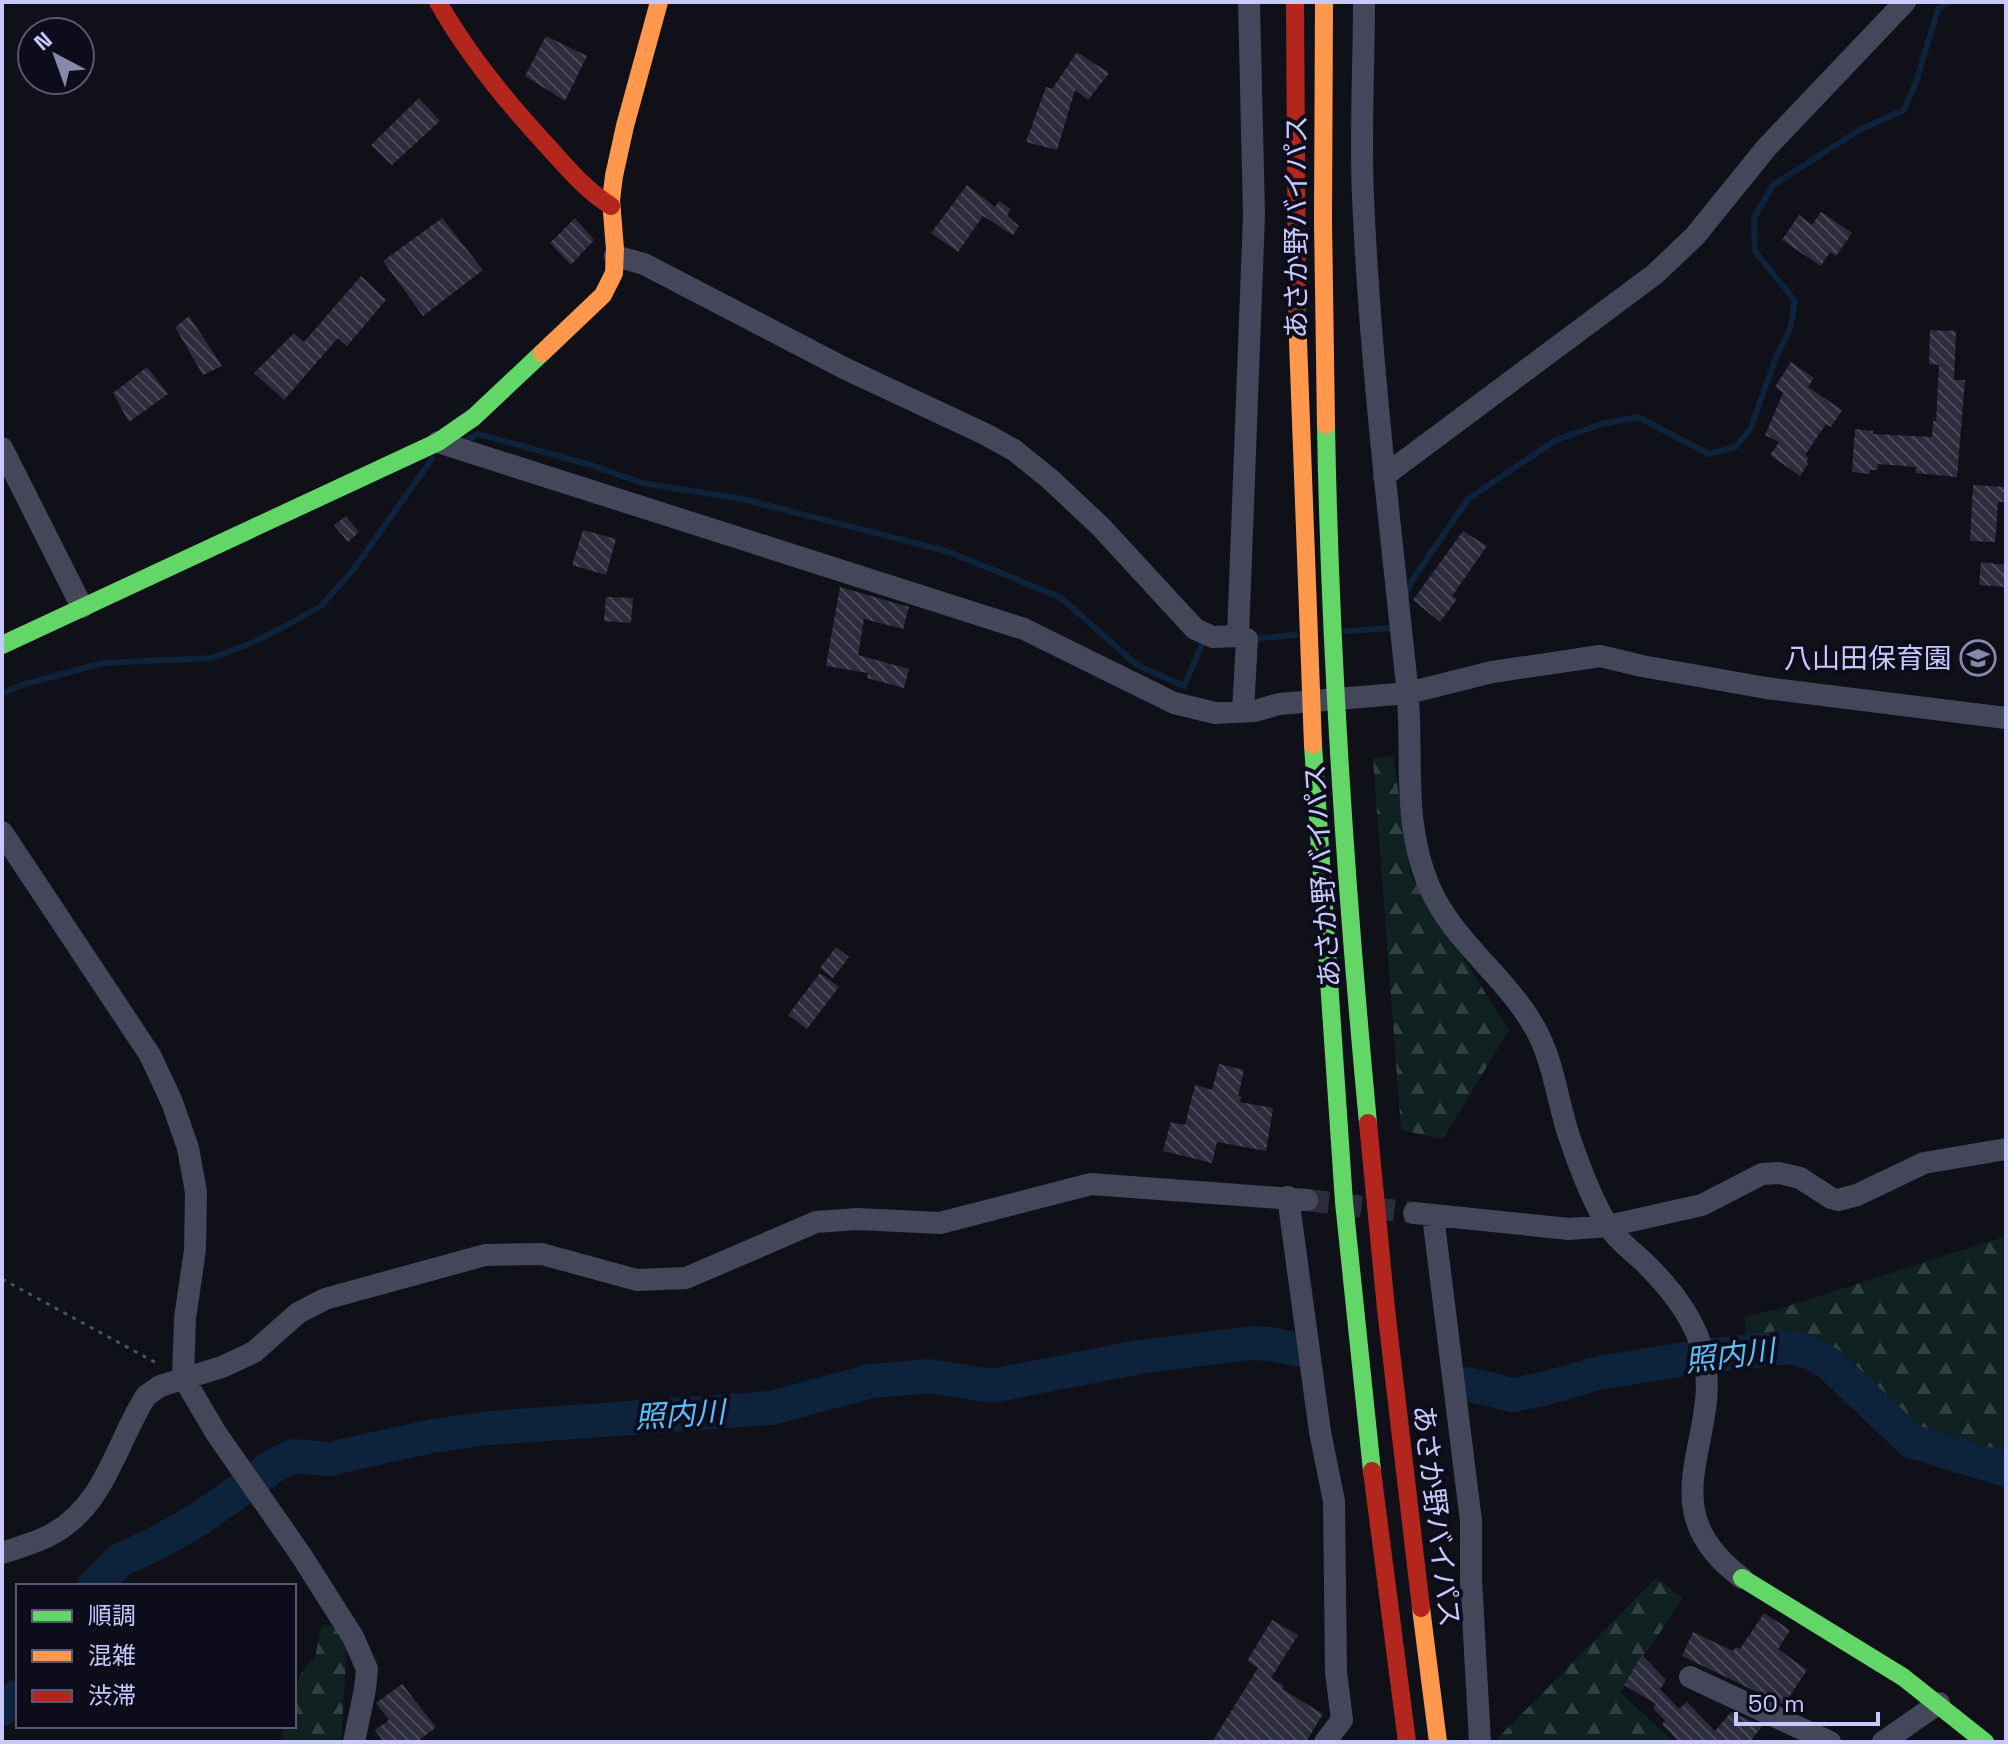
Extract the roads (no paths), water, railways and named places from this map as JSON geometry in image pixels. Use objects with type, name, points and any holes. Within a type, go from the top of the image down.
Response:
[{"type":"main road","points":[[438,2],[470,53],[532,130],[592,194],[611,206]]},
{"type":"main road","points":[[2,645],[438,442],[474,417],[603,295],[614,275],[611,206],[617,161],[659,2]]},
{"type":"main road","name":"あさか野バイパス","points":[[1295,2],[1301,448],[1308,663],[1318,827],[1345,1203],[1368,1430],[1407,1742]]},
{"type":"main road","name":"あさか野バイパス","points":[[1324,2],[1324,347],[1335,650],[1347,846],[1364,1091],[1394,1402],[1438,1742]]},
{"type":"main road","points":[[1742,1578],[1903,1677],[1985,1742]]},
{"type":"street","points":[[1238,636],[1254,215],[1249,2]]},
{"type":"street","points":[[1364,2],[1363,195],[1384,476],[1408,693],[1412,826],[1419,856],[1431,889],[1459,935],[1524,1011],[1536,1030],[1556,1083],[1568,1131],[1608,1226],[1674,1295],[1690,1319],[1701,1345],[1708,1380],[1693,1479],[1696,1526],[1725,1566],[1742,1578]]},
{"type":"street","points":[[1384,476],[1655,274],[1695,236],[1767,147],[1905,2]]},
{"type":"street","points":[[615,256],[644,264],[846,369],[1014,450],[1101,527],[1195,629],[1213,637],[1238,636],[1247,639],[1243,711]]},
{"type":"street","points":[[438,442],[1024,629],[1174,703],[1215,713],[1408,693],[1492,672],[1600,656],[1766,688],[2006,718]]},
{"type":"street","points":[[2,448],[82,607]]},
{"type":"street","points":[[2,832],[150,1055],[172,1102],[188,1148],[196,1192],[195,1250],[185,1318],[183,1377],[216,1433],[301,1555],[353,1637],[367,1669],[354,1742]]},
{"type":"street","points":[[1480,1742],[1471,1521],[1424,1214],[1569,1229],[1608,1226],[1702,1205],[1762,1174],[1779,1173],[1800,1178],[1838,1200],[1857,1195],[1924,1163],[2006,1149]]},
{"type":"street","points":[[2,1553],[52,1534],[83,1510],[102,1484],[146,1396],[160,1386],[222,1367],[254,1352],[298,1313],[325,1299],[485,1255],[542,1254],[637,1280],[686,1278],[816,1222],[857,1219],[940,1223],[1091,1184],[1297,1199],[1320,1432],[1335,1517],[1336,1672],[1342,1720],[1325,1742]]},
{"type":"street","points":[[1690,1677],[1830,1742]]},
{"type":"street","points":[[1883,1742],[1939,1703]]},
{"type":"waterway","points":[[1405,596],[1411,582],[1468,499],[1556,440],[1602,424],[1638,417],[1709,454],[1736,447],[1751,428],[1776,357],[1790,329],[1795,301],[1755,251],[1754,218],[1773,185],[1861,129],[1904,110],[1916,82],[1938,9],[1948,2]]},
{"type":"waterway","points":[[463,442],[478,434],[591,465],[642,483],[743,499],[946,551],[1060,597],[1137,665],[1184,686],[1203,642],[1207,642]]},
{"type":"waterway","points":[[2,693],[103,663],[212,658],[285,626],[321,606],[353,570],[432,459]]},
{"type":"waterway","points":[[1346,631],[1391,628],[1392,625]]},
{"type":"waterway","points":[[1250,639],[1295,635]]},
{"type":"waterway","name":"照内川","points":[[96,1584],[120,1560],[198,1520],[275,1465],[293,1456],[329,1459],[432,1436],[489,1428],[771,1408],[871,1381],[929,1376],[992,1386],[1139,1357],[1251,1343],[1301,1350]]},
{"type":"waterway","name":"照内川","points":[[1468,1384],[1512,1395],[1599,1373],[1697,1357],[1788,1347],[1812,1353],[1831,1365],[1911,1441],[2006,1470]]},
{"type":"waterway","name":"照内川","points":[[2,1709],[16,1698]]},
{"type":"tunnel","points":[[1307,1200],[1414,1213]]},
{"type":"place","name":"八山田保育園","points":[[1978,658]]}]
